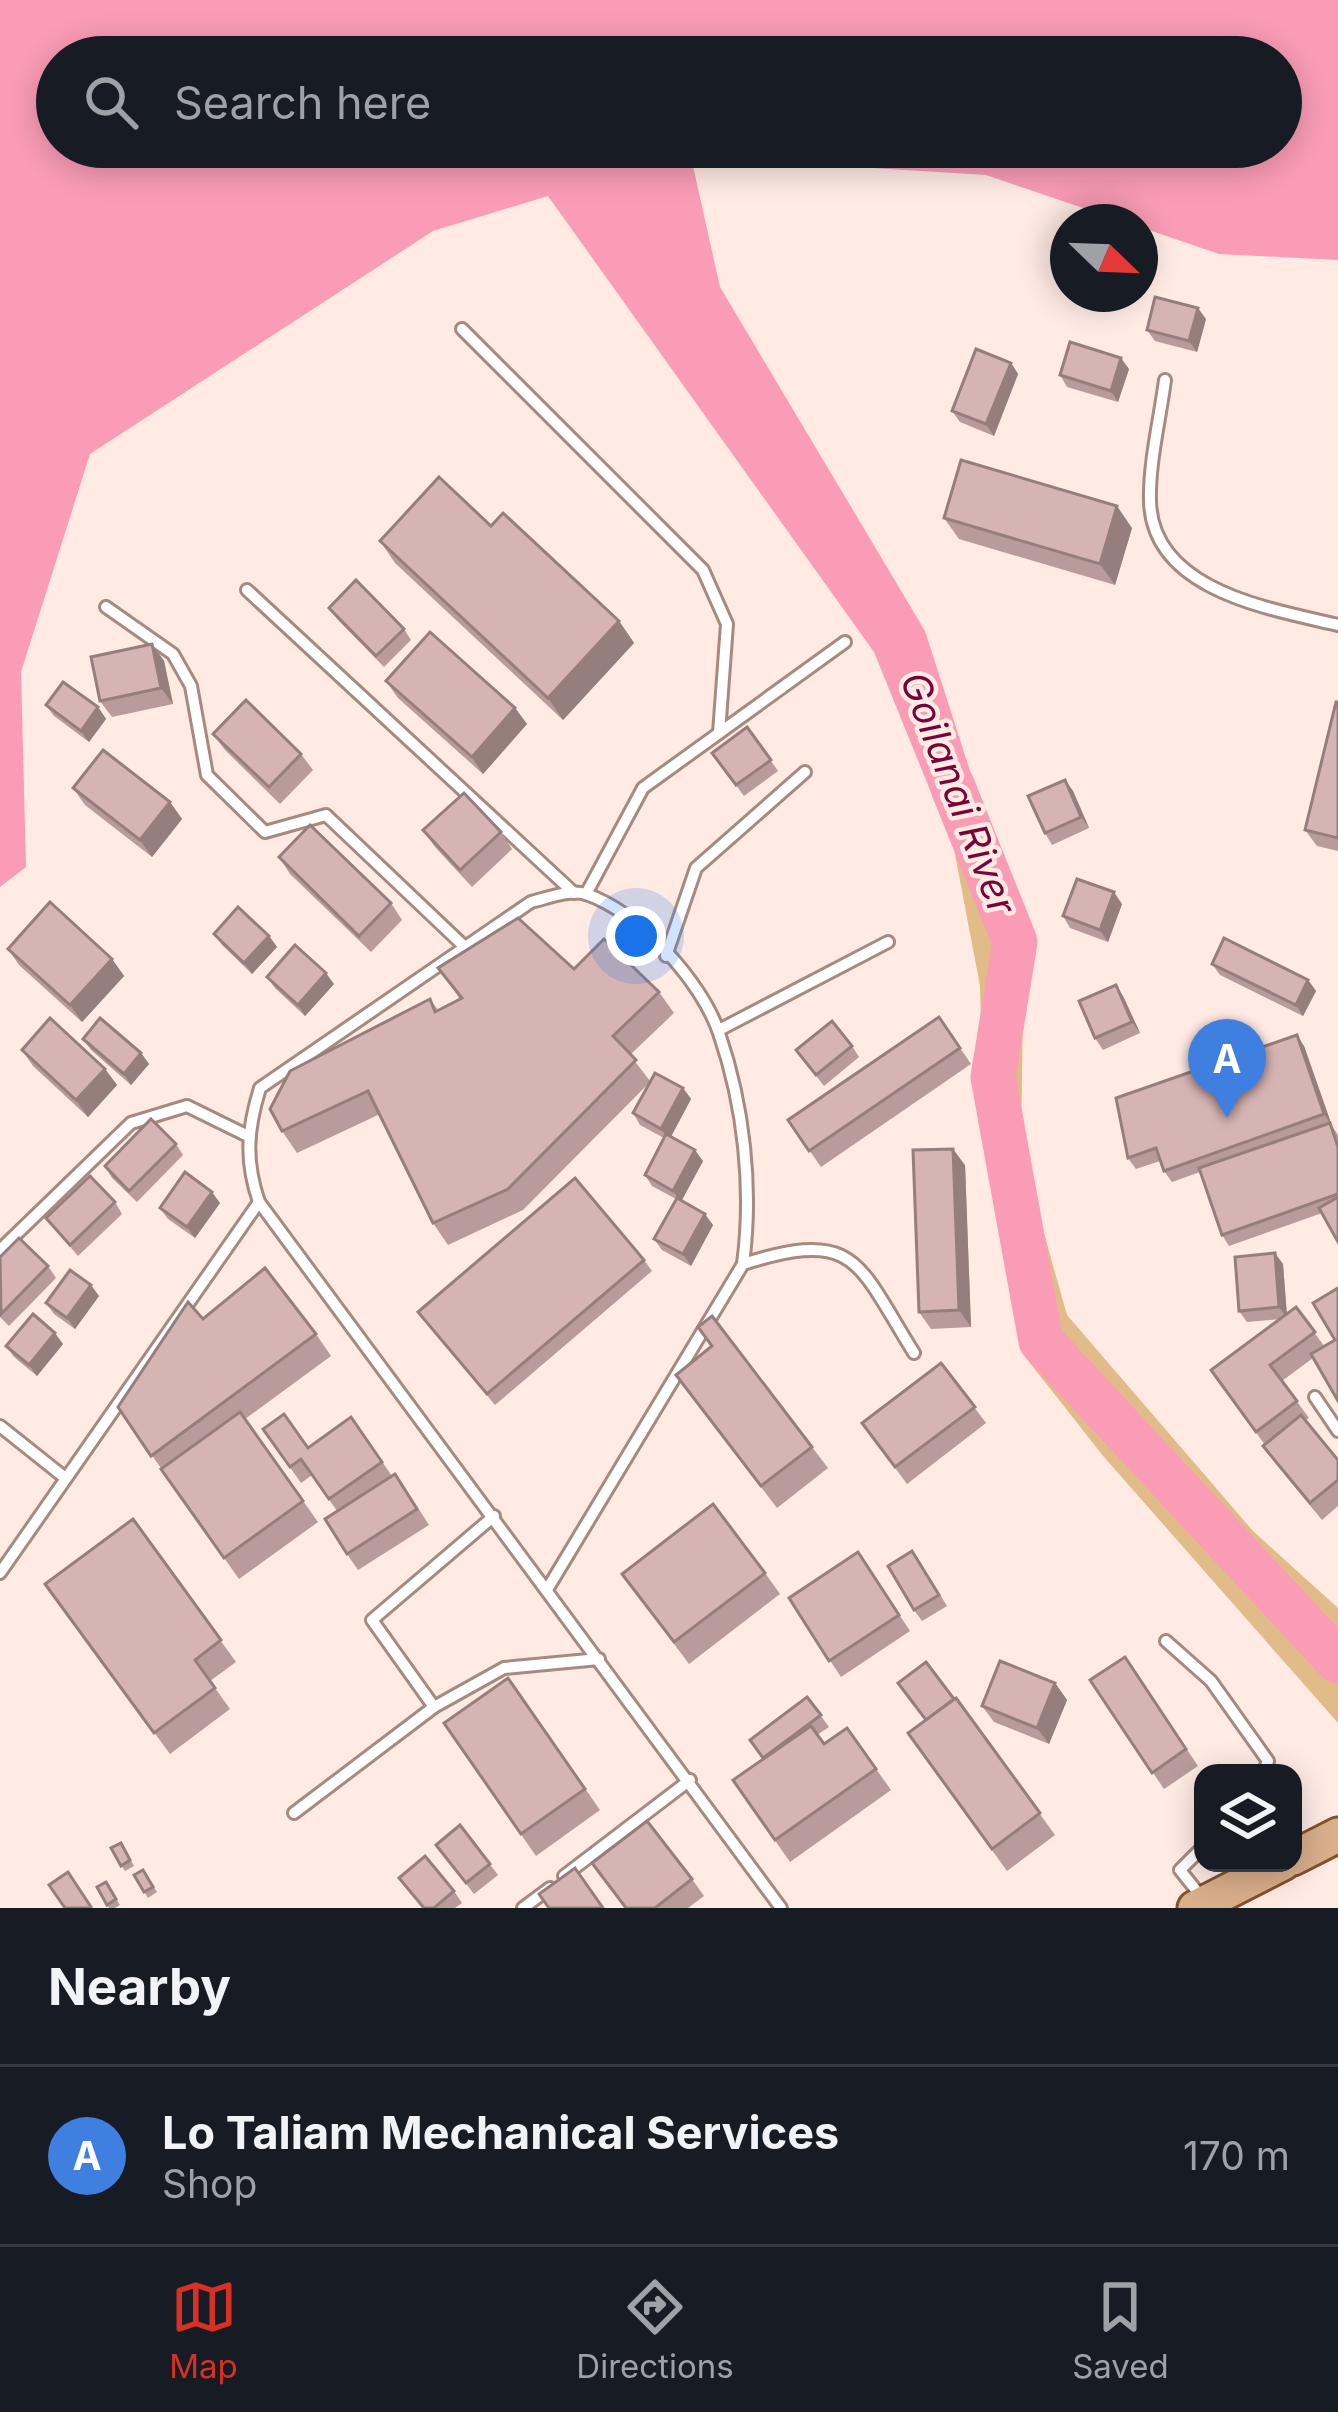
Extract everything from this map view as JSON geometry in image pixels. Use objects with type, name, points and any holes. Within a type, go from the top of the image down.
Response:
[{"type":"main road","points":[[1200,1905],[1265,1872]]},
{"type":"lane","points":[[462,329],[703,571],[727,624],[718,733]]},
{"type":"lane","points":[[1165,380],[1149,504],[1165,551],[1230,599],[1338,625]]},
{"type":"lane","points":[[247,590],[580,893],[646,934],[718,1030],[751,1206],[743,1264],[548,1588]]},
{"type":"lane","points":[[106,607],[172,654],[191,686],[207,775],[265,832],[326,815],[466,948]]},
{"type":"lane","points":[[781,1908],[259,1202],[248,1171],[248,1136],[260,1088],[531,902],[580,893],[643,788],[845,642]]},
{"type":"lane","points":[[666,956],[696,868],[805,772]]},
{"type":"lane","points":[[718,1030],[888,942]]},
{"type":"lane","points":[[0,1250],[131,1123],[187,1106],[248,1136]]},
{"type":"lane","points":[[0,1573],[259,1202]]},
{"type":"lane","points":[[743,1264],[800,1245],[832,1248],[866,1276],[914,1353]]},
{"type":"lane","points":[[1315,1397],[1338,1431]]},
{"type":"lane","points":[[0,1426],[64,1477]]},
{"type":"lane","points":[[434,1707],[372,1620],[494,1516]]},
{"type":"lane","points":[[1166,1640],[1211,1682],[1267,1764]]},
{"type":"lane","points":[[294,1813],[434,1707],[504,1668],[599,1659]]},
{"type":"lane","points":[[523,1908],[690,1780]]},
{"type":"lane","points":[[1194,1856],[1180,1870],[1200,1905]]},
{"type":"shaded area","points":[[991,836],[1024,932],[1021,1152],[1067,1315],[1253,1531],[1338,1608],[1338,1723],[1104,1457],[1026,1358],[984,1121],[980,986],[954,849]]},
{"type":"water","points":[[0,0],[1338,0],[1338,260],[1219,254],[1158,233],[1158,204],[1071,204],[986,175],[871,168],[1302,168],[1302,36],[36,36],[36,168],[693,168],[720,287],[925,631],[991,836],[954,849],[874,652],[548,196],[433,231],[90,454],[21,672],[26,867],[0,887]]},
{"type":"building","points":[[1158,298],[1198,308],[1189,341],[1147,330],[1151,312],[1158,312]]},
{"type":"building","points":[[1070,342],[1121,358],[1111,391],[1060,375]]},
{"type":"building","points":[[976,349],[1011,363],[986,424],[952,411]]},
{"type":"building","points":[[961,460],[1117,506],[1100,564],[944,518]]},
{"type":"building","points":[[439,477],[491,526],[503,513],[619,621],[548,698],[380,541]]},
{"type":"building","points":[[356,580],[404,629],[376,656],[329,608]]},
{"type":"building","points":[[430,632],[515,708],[472,757],[386,681]]},
{"type":"building","points":[[152,644],[161,688],[100,701],[91,657]]},
{"type":"building","points":[[63,682],[98,707],[81,731],[46,705]]},
{"type":"building","points":[[246,700],[301,754],[269,787],[213,734]]},
{"type":"building","points":[[1338,702],[1338,838],[1305,830]]},
{"type":"building","points":[[747,727],[771,760],[736,785],[712,753]]},
{"type":"building","points":[[103,750],[170,802],[140,840],[73,788]]},
{"type":"building","points":[[1065,780],[1081,817],[1045,833],[1028,796]]},
{"type":"building","points":[[464,793],[501,832],[460,870],[423,830]]},
{"type":"building","points":[[310,825],[391,903],[359,936],[279,857]]},
{"type":"building","points":[[1077,879],[1114,892],[1100,930],[1063,916]]},
{"type":"building","points":[[50,902],[112,959],[70,1005],[8,949]]},
{"type":"building","points":[[238,907],[269,936],[244,963],[214,934]]},
{"type":"building","points":[[518,918],[574,969],[604,939],[659,992],[613,1036],[636,1060],[508,1189],[433,1223],[368,1091],[282,1131],[270,1109],[290,1071],[430,999],[435,1012],[462,998],[438,968]]},
{"type":"building","points":[[1224,938],[1308,980],[1296,1005],[1212,964]]},
{"type":"building","points":[[295,945],[326,973],[298,1005],[267,977]]},
{"type":"building","points":[[1116,985],[1132,1022],[1095,1038],[1079,1001]]},
{"type":"building","points":[[939,1017],[960,1048],[809,1151],[788,1120]]},
{"type":"building","points":[[50,1018],[105,1069],[76,1100],[22,1050]]},
{"type":"building","points":[[100,1018],[141,1053],[124,1074],[83,1039]]},
{"type":"building","points":[[832,1021],[852,1046],[816,1075],[796,1050]]},
{"type":"building","points":[[1297,1035],[1324,1114],[1164,1171],[1156,1148],[1128,1158],[1116,1098]]},
{"type":"building","points":[[655,1073],[683,1088],[661,1129],[633,1113]]},
{"type":"building","points":[[151,1119],[176,1144],[129,1191],[105,1166]]},
{"type":"building","points":[[1330,1123],[1338,1147],[1338,1194],[1222,1235],[1199,1168]]},
{"type":"building","points":[[666,1134],[695,1150],[673,1191],[645,1175]]},
{"type":"building","points":[[953,1149],[959,1310],[919,1312],[913,1150]]},
{"type":"building","points":[[185,1172],[212,1192],[187,1227],[160,1208]]},
{"type":"building","points":[[90,1176],[115,1202],[70,1245],[46,1218]]},
{"type":"building","points":[[575,1178],[644,1260],[487,1394],[418,1312]]},
{"type":"building","points":[[1338,1197],[1338,1242],[1319,1208]]},
{"type":"building","points":[[677,1198],[705,1214],[683,1254],[654,1239]]},
{"type":"building","points":[[19,1238],[48,1266],[1,1314],[0,1257]]},
{"type":"building","points":[[1275,1253],[1279,1307],[1239,1311],[1235,1257]]},
{"type":"building","points":[[265,1268],[316,1334],[151,1456],[118,1407],[188,1302],[203,1319]]},
{"type":"building","points":[[70,1270],[91,1285],[67,1318],[46,1303]]},
{"type":"building","points":[[1338,1288],[1338,1401],[1311,1354],[1335,1340],[1313,1303]]},
{"type":"building","points":[[1296,1307],[1315,1332],[1270,1365],[1297,1401],[1256,1432],[1211,1370]]},
{"type":"building","points":[[33,1314],[55,1333],[29,1365],[6,1346]]},
{"type":"building","points":[[712,1316],[812,1447],[761,1486],[676,1375],[712,1346],[698,1327]]},
{"type":"building","points":[[941,1363],[975,1407],[895,1467],[862,1423]]},
{"type":"building","points":[[240,1412],[303,1501],[224,1558],[161,1469]]},
{"type":"building","points":[[284,1414],[308,1448],[351,1417],[382,1462],[329,1499],[301,1459],[290,1467],[263,1429]]},
{"type":"building","points":[[1301,1415],[1338,1460],[1338,1480],[1310,1503],[1263,1446]]},
{"type":"building","points":[[395,1474],[417,1509],[347,1554],[325,1519]]},
{"type":"building","points":[[713,1504],[765,1573],[674,1642],[622,1574]]},
{"type":"building","points":[[133,1519],[221,1640],[195,1660],[215,1688],[154,1733],[45,1584]]},
{"type":"building","points":[[912,1551],[939,1595],[914,1610],[888,1566]]},
{"type":"building","points":[[858,1552],[899,1615],[829,1661],[789,1598]]},
{"type":"building","points":[[1125,1657],[1186,1749],[1152,1773],[1090,1680]]},
{"type":"building","points":[[1000,1661],[1055,1683],[1037,1728],[982,1706]]},
{"type":"building","points":[[926,1662],[954,1699],[926,1720],[898,1683]]},
{"type":"building","points":[[508,1678],[585,1789],[521,1834],[444,1723]]},
{"type":"building","points":[[807,1697],[821,1715],[763,1758],[750,1740]]},
{"type":"building","points":[[956,1698],[1040,1813],[992,1849],[908,1733]]},
{"type":"building","points":[[811,1726],[824,1744],[847,1728],[876,1769],[775,1840],[733,1780]]},
{"type":"building","points":[[647,1821],[692,1879],[655,1908],[626,1908],[592,1863]]},
{"type":"building","points":[[460,1825],[490,1864],[466,1883],[436,1845]]},
{"type":"building","points":[[121,1843],[130,1860],[121,1866],[111,1848]]},
{"type":"building","points":[[425,1856],[454,1891],[434,1908],[424,1908],[399,1878]]},
{"type":"building","points":[[575,1868],[603,1908],[549,1908],[539,1894]]},
{"type":"building","points":[[143,1870],[153,1887],[144,1892],[134,1875]]},
{"type":"building","points":[[68,1872],[90,1908],[65,1908],[49,1885]]},
{"type":"building","points":[[106,1882],[116,1899],[107,1905],[97,1887]]},
{"type":"waterway","name":"Goilanai River","points":[[952,785],[1015,942],[993,1077],[1041,1341],[1338,1661]]},
{"type":"place","name":"Lo Taliam Mechanical Services","points":[[1227,1118]]}]
